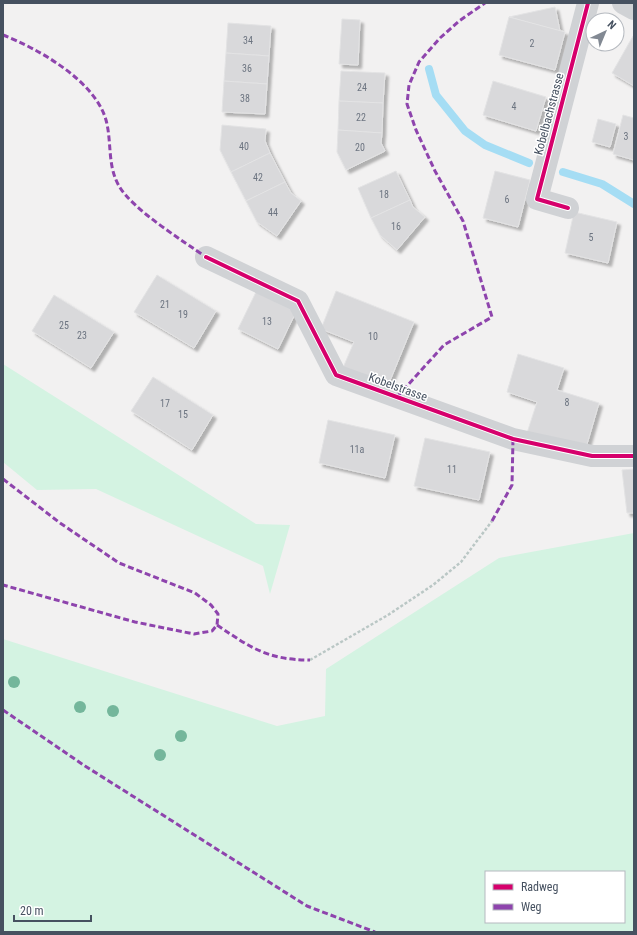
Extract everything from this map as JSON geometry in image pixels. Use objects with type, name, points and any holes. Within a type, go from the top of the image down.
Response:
[{"type":"street","name":"Kobelbachstrasse","points":[[568,208],[537,200],[588,3]]},
{"type":"street","points":[[623,3],[634,9]]},
{"type":"street","name":"Kobelstrasse","points":[[206,257],[298,301],[336,375],[513,439],[592,456],[634,456]]},
{"type":"path","points":[[310,660],[388,615],[433,585],[461,562],[492,521]]},
{"type":"green space","points":[[3,364],[256,524],[290,525],[270,594],[263,566],[96,489],[37,490],[3,462]]},
{"type":"green space","points":[[634,533],[634,932],[3,932],[3,639],[277,726],[325,716],[326,669],[499,558]]},
{"type":"building","points":[[555,7],[560,31],[509,17]]},
{"type":"building","points":[[509,17],[565,32],[555,70],[499,55]]},
{"type":"building","points":[[342,19],[360,20],[358,65],[339,64]]},
{"type":"building","points":[[228,23],[271,26],[269,56],[226,53]]},
{"type":"building","points":[[633,36],[634,86],[612,73]]},
{"type":"building","points":[[226,53],[269,56],[267,84],[224,81]]},
{"type":"building","points":[[341,71],[385,73],[383,103],[339,101]]},
{"type":"building","points":[[224,81],[267,84],[265,114],[222,112]]},
{"type":"building","points":[[493,81],[546,97],[536,131],[483,115]]},
{"type":"building","points":[[339,101],[383,103],[382,133],[338,130]]},
{"type":"building","points":[[623,115],[634,118],[634,160],[613,154]]},
{"type":"building","points":[[598,119],[616,124],[610,147],[592,142]]},
{"type":"building","points":[[222,125],[266,129],[265,141],[270,153],[231,172],[220,150]]},
{"type":"building","points":[[338,130],[382,133],[381,143],[385,151],[346,170],[337,152]]},
{"type":"building","points":[[270,153],[285,182],[246,201],[231,172]]},
{"type":"building","points":[[396,171],[410,200],[371,218],[358,188]]},
{"type":"building","points":[[495,171],[530,180],[518,227],[483,218]]},
{"type":"building","points":[[285,182],[291,193],[301,201],[277,236],[257,222],[246,201]]},
{"type":"building","points":[[410,200],[413,207],[425,217],[397,250],[380,235],[371,218]]},
{"type":"building","points":[[574,212],[617,222],[608,263],[565,253]]},
{"type":"building","points":[[157,275],[216,311],[194,348],[134,312]]},
{"type":"building","points":[[336,291],[414,322],[387,388],[342,370],[354,342],[321,329]]},
{"type":"building","points":[[256,292],[296,312],[278,349],[238,329]]},
{"type":"building","points":[[54,295],[114,332],[91,368],[32,331]]},
{"type":"building","points":[[518,354],[564,368],[557,390],[599,403],[585,451],[527,433],[537,402],[507,392]]},
{"type":"building","points":[[153,377],[213,415],[192,450],[131,411]]},
{"type":"building","points":[[328,420],[395,435],[385,478],[319,463]]},
{"type":"building","points":[[425,438],[490,452],[479,500],[414,486]]},
{"type":"building","points":[[634,469],[634,513],[627,513],[622,470]]},
{"type":"waterway","points":[[429,69],[436,95],[465,131],[485,145],[529,163]]},
{"type":"waterway","points":[[563,172],[602,184],[634,204]]},
{"type":"marked path","points":[[397,397],[444,345],[492,317],[463,221],[435,171],[416,130],[407,104],[409,85],[419,62],[440,38],[459,21],[485,3]]},
{"type":"marked path","points":[[3,35],[49,58],[64,68],[90,92],[100,106],[106,120],[111,162],[115,178],[119,186],[135,205],[146,214],[206,257]]},
{"type":"marked path","points":[[492,521],[512,485],[513,439]]},
{"type":"marked path","points":[[3,479],[60,523],[119,563],[195,593],[211,605],[218,614],[217,625],[212,631],[194,634],[135,622],[3,585]]},
{"type":"marked path","points":[[217,625],[260,651],[283,658],[310,660]]},
{"type":"marked path","points":[[3,710],[85,766],[307,906],[375,932]]},
{"type":"cycle path","points":[[568,208],[537,199],[588,3]]},
{"type":"cycle path","points":[[206,257],[298,301],[336,375],[513,439],[592,456],[634,456]]}]
